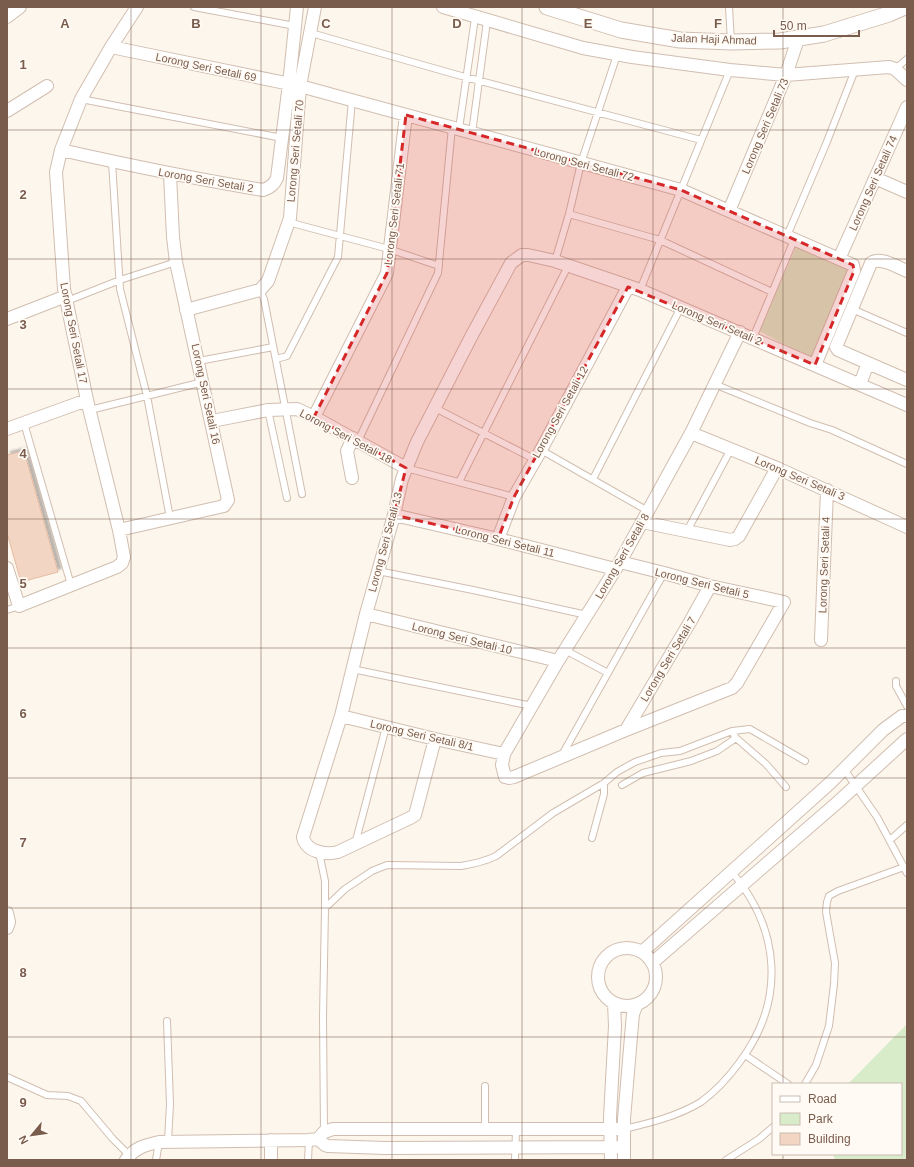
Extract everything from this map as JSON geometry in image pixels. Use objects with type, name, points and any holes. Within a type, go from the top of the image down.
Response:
[{"type":"street","points":[[7,17],[20,7]]},
{"type":"street","name":"Lorong Seri Setali 17","points":[[18,606],[117,567],[122,563],[124,557],[119,530],[88,405],[66,299],[56,172],[61,150],[81,99],[137,7]]},
{"type":"street","points":[[295,85],[295,26],[297,7]]},
{"type":"street","name":"Lorong Seri Setali 70","points":[[260,290],[268,281],[288,222],[295,85],[311,33],[315,7]]},
{"type":"street","points":[[443,7],[476,18],[583,48],[617,55],[730,70],[786,75],[889,67],[895,69],[907,80]]},
{"type":"street","name":"Jalan Haji Ahmad","points":[[547,7],[622,30],[680,40],[731,42],[780,41],[824,34],[889,14],[905,7]]},
{"type":"street","name":"Lorong Seri Setali 73","points":[[729,211],[786,75],[798,39]]},
{"type":"street","name":"Lorong Seri Setali 69","points":[[111,48],[295,85]]},
{"type":"street","name":"Lorong Seri Setali 72","points":[[295,85],[681,190],[853,265],[854,271],[815,365]]},
{"type":"street","name":"Lorong Seri Setali 2","points":[[61,150],[170,174],[263,190],[267,189],[274,185],[277,178],[282,138],[295,85]]},
{"type":"street","points":[[7,111],[47,86]]},
{"type":"street","name":"Lorong Seri Setali 74","points":[[839,259],[907,107]]},
{"type":"street","name":"Lorong Seri Setali 71","points":[[314,417],[386,273],[406,115]]},
{"type":"street","name":"Lorong Seri Setali 16","points":[[119,530],[224,506],[228,500],[199,361],[176,262],[173,237],[170,174]]},
{"type":"street","points":[[875,178],[907,192]]},
{"type":"street","name":"Lorong Seri Setali 2","points":[[522,255],[555,261],[640,290],[907,405]]},
{"type":"street","name":"Lorong Seri Setali 13","points":[[314,850],[306,844],[303,837],[341,716],[366,614],[394,515],[402,479],[417,442],[511,263],[522,255]]},
{"type":"street","points":[[907,271],[880,260],[875,260],[871,263],[836,347],[838,350],[907,380]]},
{"type":"street","name":"Lorong Seri Setali 12","points":[[498,539],[514,497],[628,287]]},
{"type":"street","points":[[186,310],[260,290]]},
{"type":"street","points":[[7,319],[66,299]]},
{"type":"street","name":"Lorong Seri Setali 8","points":[[504,754],[558,661],[618,566],[691,433],[740,332]]},
{"type":"street","points":[[860,384],[868,363]]},
{"type":"street","points":[[7,429],[88,405]]},
{"type":"street","name":"Lorong Seri Setali 18","points":[[212,421],[268,410],[296,409],[314,417],[406,468]]},
{"type":"street","name":"Lorong Seri Setali 3","points":[[691,433],[777,468],[907,527]]},
{"type":"street","points":[[352,478],[347,451],[355,440]]},
{"type":"street","points":[[645,516],[687,531],[730,540],[735,539],[739,536],[777,468]]},
{"type":"street","name":"Lorong Seri Setali 4","points":[[821,640],[827,490]]},
{"type":"street","name":"Lorong Seri Setali 11","points":[[394,515],[618,566]]},
{"type":"street","name":"Lorong Seri Setali 5","points":[[618,566],[664,573],[710,586],[784,602],[737,683],[732,688],[626,730]]},
{"type":"street","points":[[7,568],[18,606]]},
{"type":"street","name":"Lorong Seri Setali 7","points":[[626,730],[710,586]]},
{"type":"street","name":"Lorong Seri Setali 10","points":[[366,614],[558,661]]},
{"type":"street","name":"Lorong Seri Setali 8/1","points":[[341,716],[386,728],[504,754]]},
{"type":"street","points":[[642,952],[844,768],[883,730],[902,716],[907,716]]},
{"type":"street","points":[[504,754],[502,765],[505,777],[509,778],[626,730]]},
{"type":"street","points":[[314,850],[326,854],[338,852],[415,815],[435,739]]},
{"type":"street","points":[[652,963],[907,739]]},
{"type":"street","points":[[7,913],[9,922],[8,927]]},
{"type":"street","points":[[633,948],[642,952],[652,963],[656,972],[656,982],[652,991],[646,999],[637,1004],[630,1006],[614,1003],[606,997],[600,985],[599,971],[602,963],[608,955],[615,950],[633,948]]},
{"type":"street","points":[[611,1160],[610,1130],[615,1026],[614,1003]]},
{"type":"street","points":[[624,1160],[624,1130],[632,1025],[633,1014],[637,1004]]},
{"type":"street","points":[[319,1139],[334,1129],[624,1130]]},
{"type":"street","points":[[128,1157],[136,1149],[163,1141],[319,1139],[385,1148],[624,1147]]},
{"type":"street","points":[[271,1140],[271,1160]]},
{"type":"lane","points":[[194,7],[295,26]]},
{"type":"lane","points":[[729,7],[731,42]]},
{"type":"lane","points":[[355,440],[438,273],[455,128],[467,77],[476,18]]},
{"type":"lane","points":[[472,132],[487,21]]},
{"type":"lane","points":[[311,33],[701,140]]},
{"type":"lane","points":[[555,261],[569,214],[581,163],[617,55]]},
{"type":"lane","points":[[895,69],[907,59]]},
{"type":"lane","points":[[753,338],[772,292],[790,238],[820,158],[856,69]]},
{"type":"lane","points":[[640,290],[730,70]]},
{"type":"lane","points":[[81,99],[282,138]]},
{"type":"lane","points":[[276,360],[287,356],[338,257],[352,100]]},
{"type":"lane","points":[[112,162],[122,298],[147,396],[170,518]]},
{"type":"lane","points":[[569,214],[660,240],[772,292]]},
{"type":"lane","points":[[288,222],[389,249],[439,266]]},
{"type":"lane","points":[[66,299],[176,262]]},
{"type":"lane","points":[[459,482],[568,266]]},
{"type":"lane","points":[[260,290],[264,299],[302,494]]},
{"type":"lane","points":[[593,479],[681,307]]},
{"type":"lane","points":[[852,309],[907,334]]},
{"type":"lane","points":[[199,361],[273,347]]},
{"type":"lane","points":[[88,405],[147,396],[203,382]]},
{"type":"lane","points":[[714,384],[810,423],[832,430],[907,464]]},
{"type":"lane","points":[[435,408],[483,433],[593,479],[645,516]]},
{"type":"lane","points":[[268,410],[287,498]]},
{"type":"lane","points":[[24,423],[71,585]]},
{"type":"lane","points":[[687,531],[731,449]]},
{"type":"lane","points":[[406,468],[514,497]]},
{"type":"lane","points":[[378,571],[587,615]]},
{"type":"lane","points":[[559,758],[664,573]]},
{"type":"lane","points":[[7,610],[18,606]]},
{"type":"lane","points":[[565,650],[608,673]]},
{"type":"lane","points":[[352,669],[532,706]]},
{"type":"lane","points":[[896,681],[896,686],[907,706]]},
{"type":"lane","points":[[355,844],[386,728]]},
{"type":"lane","points":[[325,908],[345,889],[372,871],[387,865],[461,866],[488,860],[496,856],[553,813],[604,783],[617,772],[635,762],[661,753],[680,751],[732,732],[750,729],[805,761]]},
{"type":"lane","points":[[732,732],[736,738],[766,764],[786,787]]},
{"type":"lane","points":[[622,785],[643,773],[691,761],[717,751],[736,738]]},
{"type":"lane","points":[[806,1083],[816,1065],[829,1026],[835,963],[826,912],[829,896],[838,891],[906,870],[890,840],[844,768]]},
{"type":"lane","points":[[592,838],[604,794],[604,783]]},
{"type":"lane","points":[[890,840],[907,825]]},
{"type":"lane","points":[[899,831],[907,835]]},
{"type":"lane","points":[[308,1160],[319,1139],[323,1017],[325,881],[314,850]]},
{"type":"lane","points":[[624,1130],[662,1119],[700,1102],[719,1087],[745,1055],[761,1026],[769,996],[772,970],[767,934],[755,905],[743,884],[731,871]]},
{"type":"lane","points":[[156,1160],[163,1141],[170,1104],[167,1021]]},
{"type":"lane","points":[[745,1055],[787,1083]]},
{"type":"lane","points":[[7,1077],[47,1095],[68,1096],[81,1102],[128,1157]]},
{"type":"lane","points":[[485,1086],[485,1130]]},
{"type":"lane","points":[[726,1160],[759,1139],[772,1128]]},
{"type":"lane","points":[[515,1160],[516,1130]]},
{"type":"highlighted area","points":[[406,115],[681,190],[853,265],[854,271],[815,365],[628,287],[514,497],[498,539],[394,515],[406,468],[314,417],[387,273]]},
{"type":"green space","points":[[796,247],[851,270],[817,362],[759,331]]},
{"type":"green space","points":[[907,1024],[907,1160],[835,1160],[833,1155],[902,1155],[902,1083],[849,1083]]},
{"type":"building","points":[[24,451],[58,572],[21,582],[7,533],[7,455]]}]
